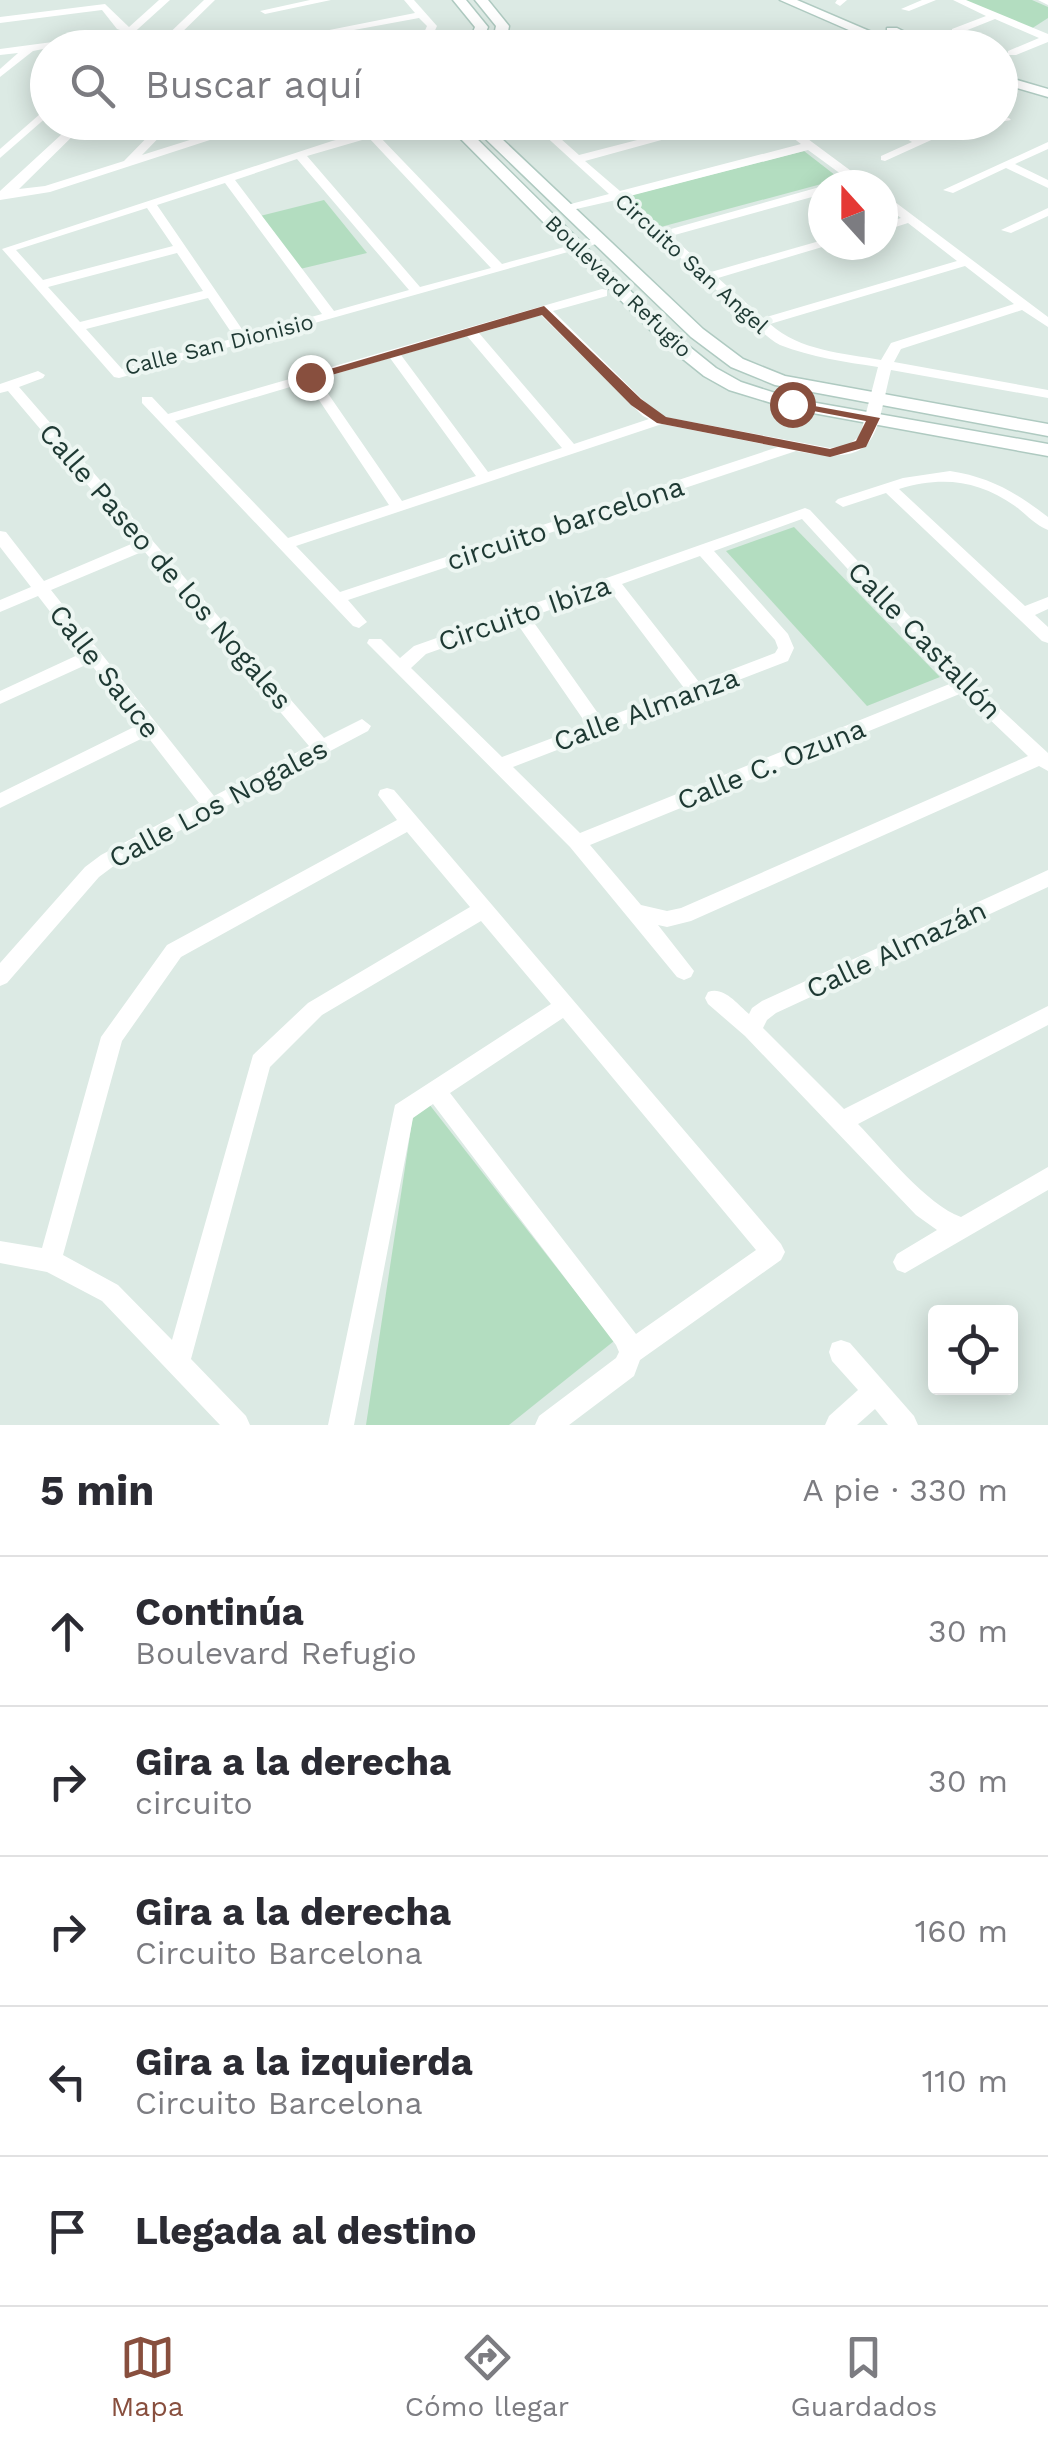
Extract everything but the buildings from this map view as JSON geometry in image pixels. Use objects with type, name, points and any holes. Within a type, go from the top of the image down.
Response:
[{"type":"street","points":[[0,20],[106,7],[121,27],[130,30],[165,0]]},
{"type":"street","points":[[178,30],[210,0]]},
{"type":"street","points":[[262,5],[326,0]]},
{"type":"street","points":[[409,0],[432,30]]},
{"type":"street","points":[[458,0],[481,30]]},
{"type":"street","points":[[481,0],[503,26],[502,30]]},
{"type":"street","points":[[786,0],[861,30]]},
{"type":"street","points":[[906,9],[931,0]]},
{"type":"street","points":[[958,0],[1048,38]]},
{"type":"street","points":[[818,11],[840,1],[896,30]]},
{"type":"street","points":[[262,5],[282,30]]},
{"type":"street","points":[[351,30],[423,14]]},
{"type":"street","points":[[961,30],[994,16]]},
{"type":"street","points":[[1018,50],[1048,38]]},
{"type":"street","points":[[0,52],[30,48]]},
{"type":"street","points":[[0,74],[30,48]]},
{"type":"street","points":[[1018,84],[1048,93]]},
{"type":"street","points":[[1018,95],[1048,104]]},
{"type":"street","points":[[0,156],[30,127]]},
{"type":"street","points":[[2,197],[63,140]]},
{"type":"street","points":[[124,166],[150,140]]},
{"type":"street","points":[[2,197],[124,166],[204,140]]},
{"type":"street","name":"Calle San Dionisio","points":[[348,140],[8,249],[119,374],[601,241]]},
{"type":"street","points":[[377,140],[499,269]]},
{"type":"street","name":"Boulevard Refugio","points":[[469,140],[670,339],[710,372],[761,396],[1048,450]]},
{"type":"street","name":"Boulevard Refugio","points":[[494,140],[697,332],[737,364],[781,382],[1048,430]]},
{"type":"street","name":"Circuito San Angel","points":[[557,140],[758,324],[796,347],[1048,394]]},
{"type":"street","points":[[575,160],[652,140]]},
{"type":"street","points":[[800,140],[842,170]]},
{"type":"street","points":[[917,140],[921,142]]},
{"type":"street","points":[[885,158],[926,140]]},
{"type":"street","points":[[949,190],[1048,144]]},
{"type":"street","points":[[567,209],[808,146]]},
{"type":"street","points":[[300,155],[417,291]]},
{"type":"street","points":[[1006,164],[1048,184]]},
{"type":"street","points":[[229,180],[330,315]]},
{"type":"street","points":[[662,235],[808,194]]},
{"type":"street","points":[[151,204],[242,340]]},
{"type":"street","points":[[898,210],[1048,323]]},
{"type":"street","points":[[1007,230],[1048,212]]},
{"type":"street","points":[[898,223],[910,219]]},
{"type":"street","points":[[40,284],[181,248]]},
{"type":"street","points":[[708,278],[808,248]]},
{"type":"street","points":[[758,324],[966,262]]},
{"type":"street","points":[[78,327],[211,293]]},
{"type":"street","points":[[165,418],[602,294]]},
{"type":"street","points":[[544,310],[636,402],[662,420],[830,453],[852,449],[866,438],[890,352],[903,342],[1024,304]]},
{"type":"street","points":[[470,331],[571,450]]},
{"type":"street","points":[[393,353],[485,478]]},
{"type":"street","name":"Calle Paseo de los Nogales","points":[[38,375],[5,387],[322,747]]},
{"type":"street","points":[[310,377],[398,507]]},
{"type":"street","points":[[147,400],[358,622]]},
{"type":"street","points":[[284,544],[662,420]]},
{"type":"street","name":"circuito barcelona","points":[[336,599],[794,447]]},
{"type":"street","points":[[844,502],[936,473],[980,480],[1005,490],[1048,526]]},
{"type":"street","points":[[888,487],[1048,637]]},
{"type":"street","name":"Circuito Ibiza","points":[[684,970],[577,842],[400,668],[420,650],[805,513]]},
{"type":"street","name":"Calle Castallón","points":[[805,513],[964,686],[1044,761]]},
{"type":"street","name":"Calle Sauce","points":[[0,536],[211,805]]},
{"type":"street","points":[[0,606],[146,544]]},
{"type":"street","name":"Calle Almanza","points":[[500,766],[597,725],[782,657],[786,648],[782,638],[704,550]]},
{"type":"street","points":[[613,582],[694,690]]},
{"type":"street","points":[[1024,613],[1048,603]]},
{"type":"street","points":[[520,614],[597,725]]},
{"type":"street","points":[[375,643],[400,668]]},
{"type":"street","points":[[0,698],[92,656]]},
{"type":"street","name":"Calle C. Ozuna","points":[[577,842],[964,686]]},
{"type":"street","name":"Calle Los Nogales","points":[[0,977],[92,872],[362,726]]},
{"type":"street","points":[[0,801],[149,727]]},
{"type":"street","points":[[638,912],[667,919],[684,914],[1044,761]]},
{"type":"street","points":[[387,795],[773,1252],[631,1352],[626,1367],[548,1425]]},
{"type":"street","points":[[50,1261],[112,1036],[174,951],[410,822]]},
{"type":"street","name":"Calle Almazán","points":[[752,1030],[759,1014],[770,1008],[1048,878]]},
{"type":"street","points":[[177,1364],[260,1062],[315,1009],[484,909]]},
{"type":"street","points":[[715,998],[752,1030],[924,1207],[941,1221],[960,1227]]},
{"type":"street","points":[[342,1425],[403,1112],[565,1006]]},
{"type":"street","points":[[843,1122],[1048,1015]]},
{"type":"street","points":[[435,1090],[626,1338],[631,1352]]},
{"type":"street","points":[[904,1262],[1048,1178]]},
{"type":"street","points":[[0,1252],[50,1261],[110,1294],[237,1425]]},
{"type":"street","points":[[841,1352],[905,1425]]},
{"type":"street","points":[[838,1425],[876,1392]]},
{"type":"green space","points":[[963,0],[1032,0],[1048,7],[1048,18],[1031,29]]},
{"type":"green space","points":[[804,151],[828,170],[808,170],[808,188],[657,228],[624,197]]},
{"type":"green space","points":[[324,200],[367,253],[300,269],[260,216]]},
{"type":"green space","points":[[794,527],[940,677],[867,706],[726,551]]},
{"type":"green space","points":[[429,1104],[614,1341],[509,1425],[366,1425],[413,1115]]},
{"type":"route","points":[[310,377],[544,310],[636,402],[662,420],[830,453],[862,444],[874,418],[792,404]]}]
